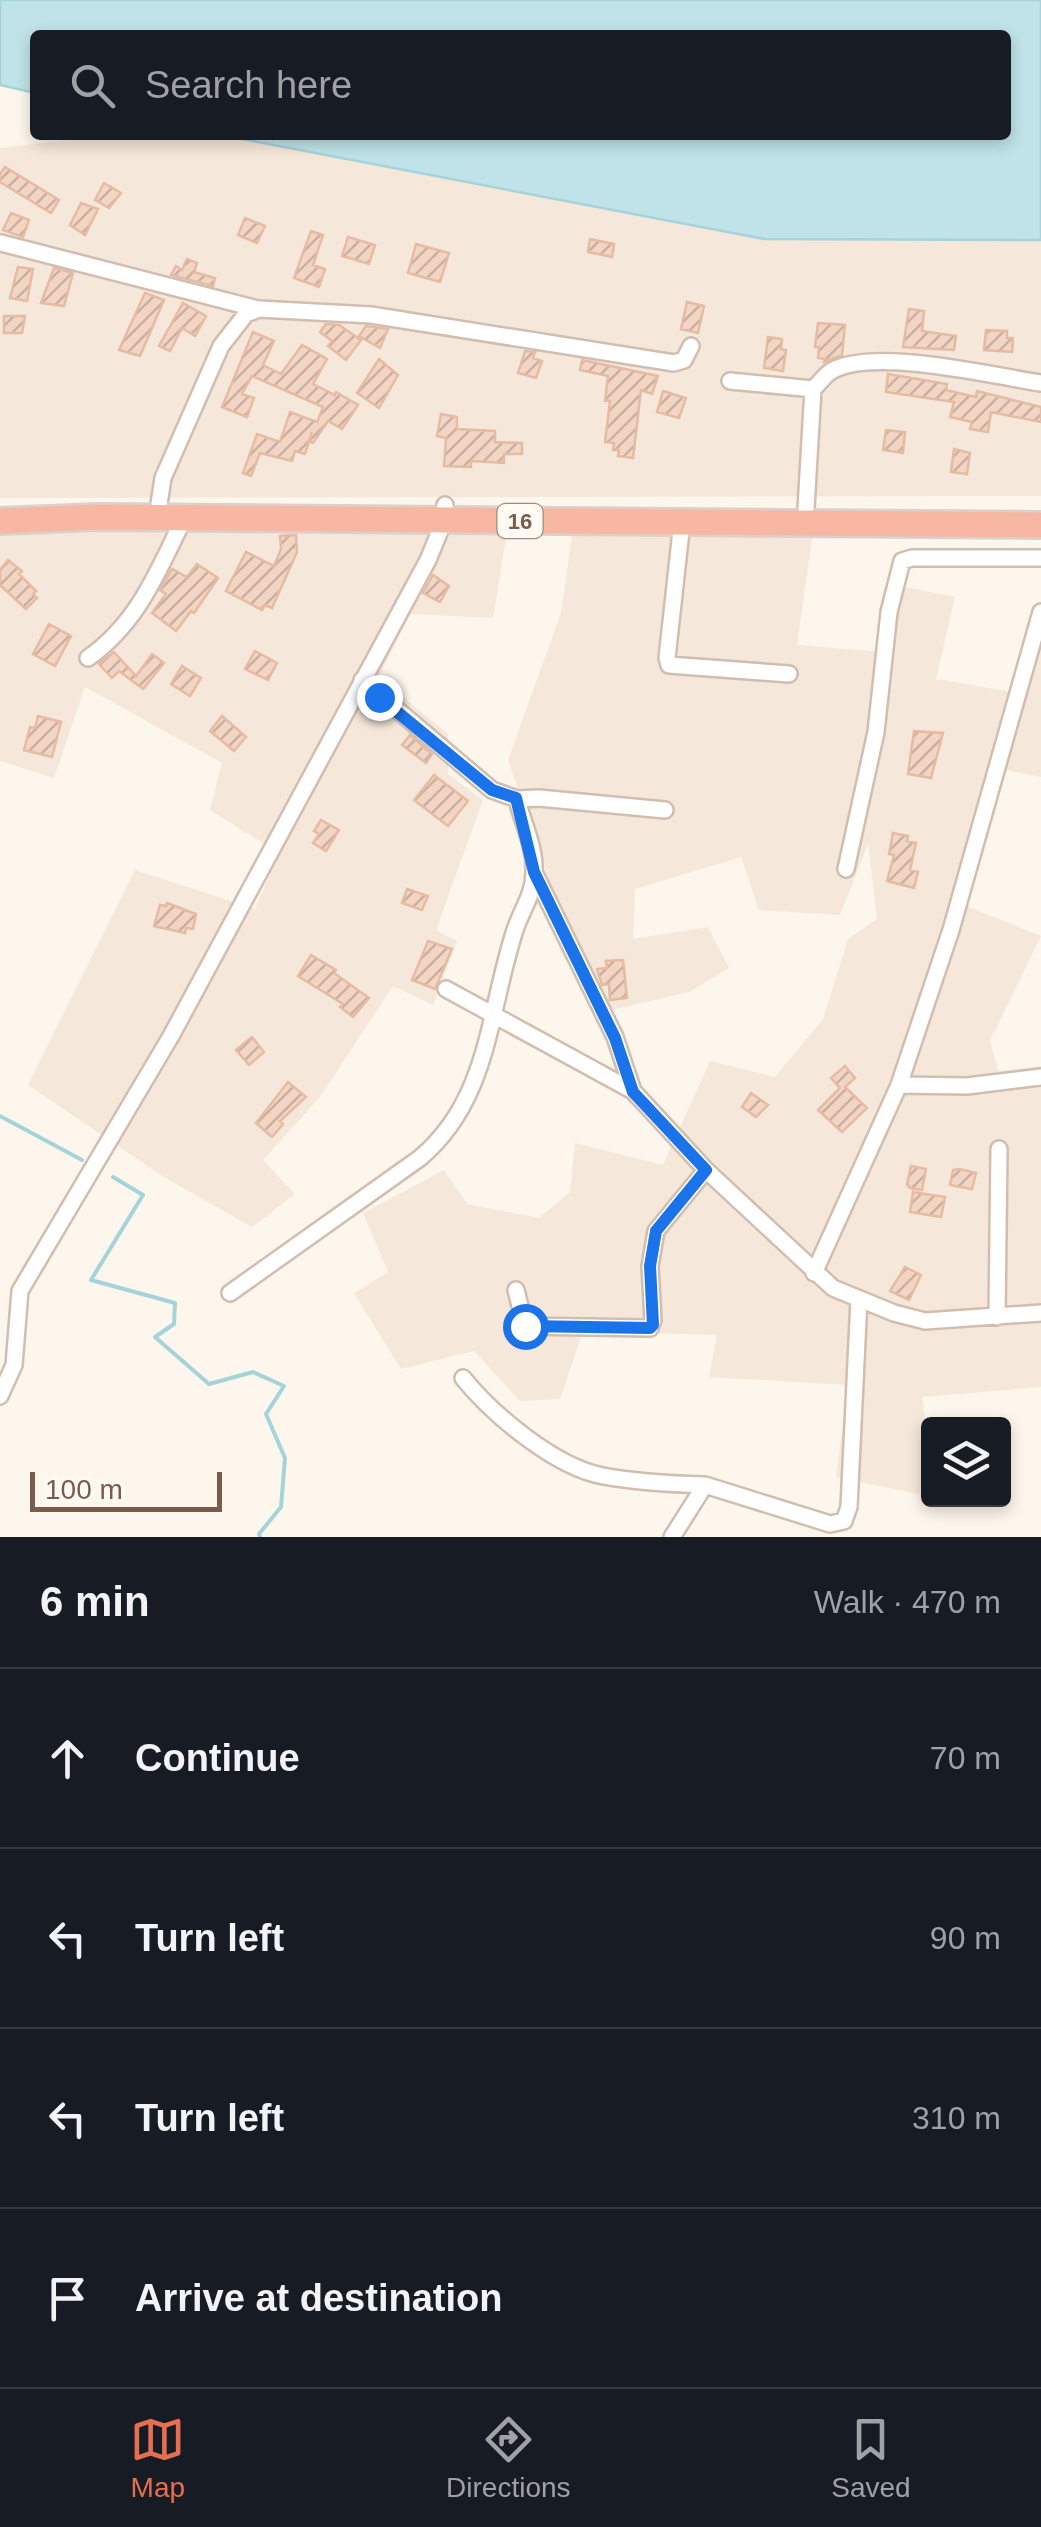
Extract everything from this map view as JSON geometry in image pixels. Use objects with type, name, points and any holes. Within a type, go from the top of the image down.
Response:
[{"type":"highway","name":"16","points":[[0,505],[158,504],[682,522],[1041,525]]},
{"type":"highway","name":"16","points":[[0,521],[806,508],[1041,509]]},
{"type":"street","points":[[0,243],[259,310],[371,315],[674,363],[684,360],[690,346]]},
{"type":"street","points":[[158,504],[163,478],[221,346],[246,314],[259,310]]},
{"type":"street","points":[[806,508],[814,389],[831,371],[890,360],[1041,383]]},
{"type":"street","points":[[730,382],[814,389]]},
{"type":"street","points":[[0,1396],[14,1365],[20,1291],[171,1036],[428,560],[444,513]]},
{"type":"street","points":[[88,658],[112,642],[141,606],[184,518]]},
{"type":"street","points":[[682,522],[669,665],[789,674]]},
{"type":"street","points":[[846,870],[876,732],[889,612],[902,560],[1041,558]]},
{"type":"street","points":[[814,1273],[899,1085],[951,930],[1041,612]]},
{"type":"street","points":[[362,680],[492,790],[516,798],[664,810]]},
{"type":"street","points":[[516,798],[534,872],[615,1038],[633,1092]]},
{"type":"street","points":[[230,1293],[442,1140],[461,1113],[472,1087],[534,872]]},
{"type":"street","points":[[446,990],[633,1092],[706,1170],[832,1288],[894,1313],[926,1321],[1041,1313]]},
{"type":"street","points":[[899,1085],[967,1086],[1041,1077]]},
{"type":"street","points":[[997,1317],[999,1149]]},
{"type":"street","points":[[516,1290],[525,1326],[650,1328],[650,1266],[656,1231],[706,1170]]},
{"type":"street","points":[[463,1378],[483,1403],[516,1432],[599,1475],[705,1486],[830,1524],[844,1521],[850,1506],[860,1299]]},
{"type":"street","points":[[672,1537],[705,1486]]},
{"type":"shaded area","points":[[70,140],[247,140],[764,239],[1041,240],[1041,496],[0,498],[0,148]]},
{"type":"shaded area","points":[[0,530],[507,532],[493,618],[410,614],[379,677],[448,734],[448,774],[483,800],[436,930],[457,941],[433,1005],[393,986],[320,1097],[263,1160],[295,1194],[252,1227],[162,1176],[28,1085],[135,870],[255,909],[279,853],[210,810],[222,763],[85,687],[54,778],[0,761]]},
{"type":"shaded area","points":[[573,530],[813,532],[797,645],[884,652],[900,586],[955,597],[936,679],[1024,694],[1041,630],[1041,777],[990,767],[954,901],[1041,936],[990,1041],[998,1071],[1041,1066],[1041,1387],[922,1397],[921,1495],[836,1477],[848,1385],[709,1377],[717,1335],[583,1331],[560,1399],[520,1401],[474,1351],[401,1369],[354,1293],[388,1272],[363,1213],[444,1170],[467,1204],[539,1218],[570,1192],[575,1143],[663,1165],[710,1061],[775,1077],[823,1019],[848,939],[877,919],[868,844],[840,915],[759,910],[741,857],[635,889],[633,939],[708,927],[729,968],[689,992],[595,1014],[508,760],[561,613]]},
{"type":"water","points":[[0,0],[1041,0],[1041,240],[764,239],[247,140],[1011,140],[1011,30],[30,30],[30,92],[0,85]]},
{"type":"building","points":[[5,167],[59,200],[51,213],[0,182]]},
{"type":"building","points":[[104,183],[121,193],[109,208],[95,200]]},
{"type":"building","points":[[81,203],[98,209],[85,235],[70,225]]},
{"type":"building","points":[[11,213],[29,220],[23,237],[3,230]]},
{"type":"building","points":[[245,218],[265,226],[257,243],[238,235]]},
{"type":"building","points":[[311,231],[323,235],[313,265],[325,269],[319,287],[294,278]]},
{"type":"building","points":[[348,237],[375,245],[369,264],[342,256]]},
{"type":"building","points":[[590,239],[614,244],[612,257],[588,252]]},
{"type":"building","points":[[416,244],[449,253],[440,282],[408,273]]},
{"type":"building","points":[[187,259],[197,263],[194,272],[215,278],[213,286],[171,275],[176,266],[182,270]]},
{"type":"building","points":[[18,267],[33,269],[27,301],[10,298]]},
{"type":"building","points":[[54,268],[73,273],[64,306],[41,303]]},
{"type":"building","points":[[145,293],[164,300],[140,356],[119,350]]},
{"type":"building","points":[[687,302],[704,306],[698,333],[681,329]]},
{"type":"building","points":[[183,303],[206,316],[195,336],[182,328],[170,351],[159,346]]},
{"type":"building","points":[[909,309],[924,311],[922,331],[956,336],[954,350],[903,347]]},
{"type":"building","points":[[4,316],[25,316],[22,333],[4,333]]},
{"type":"building","points":[[818,323],[845,325],[842,355],[824,362],[825,359],[818,358]]},
{"type":"building","points":[[326,324],[339,325],[361,340],[346,360],[328,346],[332,341],[320,332]]},
{"type":"building","points":[[366,326],[388,329],[380,348],[359,336]]},
{"type":"building","points":[[986,330],[1007,331],[1007,338],[1013,338],[1012,352],[984,350]]},
{"type":"building","points":[[253,332],[274,341],[263,365],[281,374],[302,345],[327,359],[313,384],[358,405],[342,429],[328,421],[313,443],[309,441],[305,454],[295,451],[292,461],[260,453],[251,476],[243,473],[257,434],[280,442],[290,412],[317,422],[323,407],[252,376],[242,394],[254,398],[247,417],[222,407]]},
{"type":"building","points":[[768,337],[782,339],[781,349],[786,350],[783,371],[764,368]]},
{"type":"building","points":[[525,351],[535,352],[533,358],[542,361],[536,378],[518,373]]},
{"type":"building","points":[[379,359],[398,375],[379,408],[357,393]]},
{"type":"building","points":[[582,360],[658,376],[652,394],[641,390],[633,458],[618,456],[619,450],[613,450],[614,443],[605,442],[610,401],[605,401],[608,376],[580,370]]},
{"type":"building","points":[[888,374],[947,384],[946,390],[976,397],[977,391],[1041,407],[1041,422],[991,412],[988,432],[970,429],[972,422],[950,417],[954,402],[886,392]]},
{"type":"building","points":[[663,391],[686,398],[679,418],[657,412]]},
{"type":"building","points":[[441,414],[457,417],[457,429],[495,431],[495,442],[522,443],[522,454],[504,454],[504,463],[471,461],[471,467],[444,466],[446,438],[437,436]]},
{"type":"building","points":[[886,430],[905,432],[903,453],[883,450]]},
{"type":"building","points":[[954,449],[970,453],[967,474],[951,472]]},
{"type":"building","points":[[296,535],[297,552],[272,608],[265,605],[262,610],[226,591],[246,552],[274,566],[281,549],[280,536]]},
{"type":"building","points":[[8,560],[22,571],[19,574],[36,591],[33,594],[37,598],[26,609],[0,585],[0,570]]},
{"type":"building","points":[[197,564],[218,578],[176,631],[152,613],[166,594],[160,590],[172,569],[187,577]]},
{"type":"building","points":[[433,575],[449,586],[440,602],[423,593]]},
{"type":"building","points":[[49,624],[71,636],[55,666],[33,654]]},
{"type":"building","points":[[255,651],[277,663],[268,680],[245,669]]},
{"type":"building","points":[[114,652],[136,676],[152,654],[164,663],[143,689],[119,671],[112,678],[99,664]]},
{"type":"building","points":[[182,666],[201,678],[190,696],[171,684]]},
{"type":"building","points":[[38,716],[61,722],[52,757],[24,750],[30,727],[35,728]]},
{"type":"building","points":[[222,716],[246,737],[234,751],[210,731]]},
{"type":"building","points":[[914,731],[943,733],[931,778],[908,774]]},
{"type":"building","points":[[410,735],[432,754],[426,763],[402,745]]},
{"type":"building","points":[[434,775],[468,801],[448,826],[414,800]]},
{"type":"building","points":[[321,820],[339,830],[326,851],[313,843]]},
{"type":"building","points":[[893,833],[908,836],[907,841],[916,843],[910,870],[918,872],[914,888],[887,881],[894,855],[889,854]]},
{"type":"building","points":[[407,889],[428,896],[422,910],[402,903]]},
{"type":"building","points":[[167,903],[196,914],[193,929],[186,928],[185,933],[154,926],[160,905]]},
{"type":"building","points":[[428,941],[452,949],[435,989],[412,980]]},
{"type":"building","points":[[311,955],[369,998],[353,1017],[340,1007],[343,1004],[298,976]]},
{"type":"building","points":[[623,960],[627,998],[610,1000],[609,984],[602,985],[597,969],[607,968],[606,961]]},
{"type":"building","points":[[252,1037],[264,1052],[249,1065],[236,1050]]},
{"type":"building","points":[[845,1066],[855,1078],[845,1087],[867,1108],[842,1132],[818,1110],[840,1088],[831,1078]]},
{"type":"building","points":[[288,1082],[306,1097],[280,1121],[283,1124],[272,1137],[256,1123]]},
{"type":"building","points":[[751,1093],[768,1105],[756,1117],[742,1107]]},
{"type":"building","points":[[911,1166],[926,1169],[922,1190],[907,1184]]},
{"type":"building","points":[[953,1170],[976,1173],[972,1189],[950,1185]]},
{"type":"building","points":[[913,1192],[945,1197],[941,1217],[910,1212]]},
{"type":"building","points":[[905,1267],[921,1275],[909,1300],[890,1291]]},
{"type":"waterway","points":[[0,1116],[82,1160]]},
{"type":"waterway","points":[[113,1177],[143,1195],[91,1280],[175,1303],[174,1324],[155,1337],[209,1384],[253,1372],[284,1386],[266,1414],[285,1458],[281,1507],[260,1537]]},
{"type":"route","points":[[379,697],[492,790],[516,798],[534,872],[615,1038],[633,1092],[706,1170],[656,1231],[650,1266],[650,1328],[525,1326]]}]
